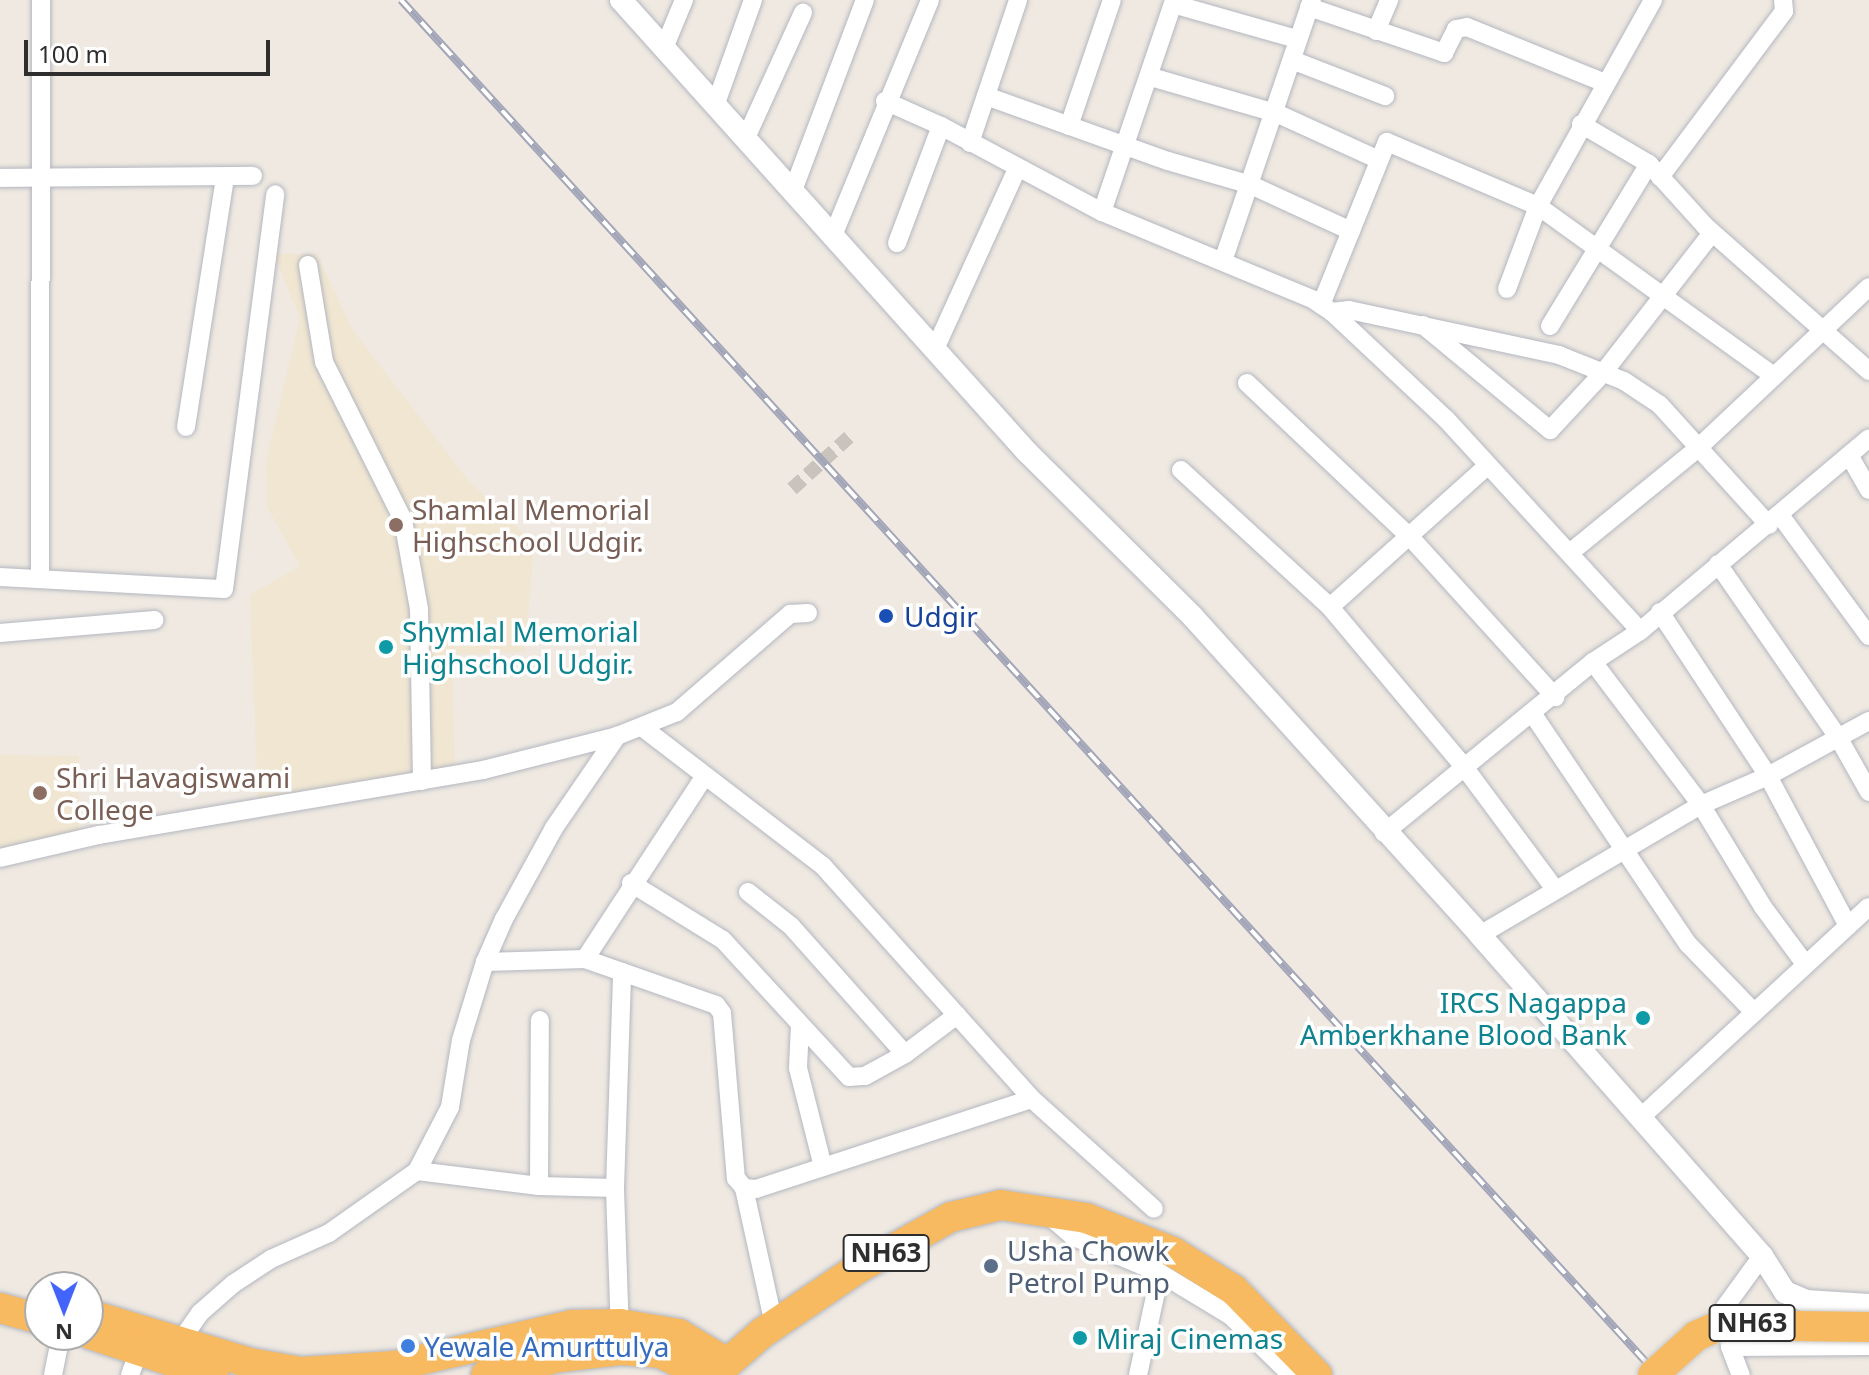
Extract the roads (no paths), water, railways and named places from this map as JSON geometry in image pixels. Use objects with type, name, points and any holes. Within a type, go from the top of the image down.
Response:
[{"type":"highway","name":"NH63","points":[[104,1344],[134,1364],[174,1351],[301,1372],[349,1372],[572,1325],[620,1337],[716,1371],[774,1324],[857,1269],[951,1217],[1001,1205],[1086,1218],[1173,1252],[1234,1290],[1317,1375]]},
{"type":"highway","points":[[0,1288],[24,1295]]},
{"type":"highway","points":[[0,1308],[24,1315]]},
{"type":"highway","name":"NH63","points":[[104,1321],[174,1351],[213,1375]]},
{"type":"highway","name":"NH63","points":[[1653,1375],[1696,1336],[1721,1325],[1869,1327]]},
{"type":"highway","name":"NH63","points":[[486,1375],[560,1357],[620,1337]]},
{"type":"street","points":[[40,579],[37,179],[41,0]]},
{"type":"street","points":[[621,0],[1027,452],[1193,617],[1384,833],[1480,935],[1762,1256],[1785,1292],[1806,1301],[1869,1305]]},
{"type":"street","points":[[664,48],[684,0]]},
{"type":"street","points":[[715,106],[753,0]]},
{"type":"street","points":[[792,193],[865,0]]},
{"type":"street","points":[[832,238],[885,101],[930,0]]},
{"type":"street","points":[[970,143],[1018,0]]},
{"type":"street","points":[[1069,126],[1112,0]]},
{"type":"street","points":[[1376,31],[1389,0]]},
{"type":"street","points":[[1507,289],[1538,206],[1581,124],[1653,0]]},
{"type":"street","points":[[1550,326],[1598,247],[1784,11],[1783,0]]},
{"type":"street","points":[[1102,212],[1151,77],[1174,2],[1297,39]]},
{"type":"street","points":[[1223,261],[1311,3],[1376,31],[1444,53],[1456,29],[1467,27],[1605,83]]},
{"type":"street","points":[[745,140],[803,13]]},
{"type":"street","points":[[1292,60],[1385,96]]},
{"type":"street","points":[[1151,77],[1276,113],[1379,160]]},
{"type":"street","points":[[986,96],[1126,147],[1251,185],[1351,231]]},
{"type":"street","points":[[885,101],[941,126],[1102,212],[1223,261],[1326,308],[1349,310],[1559,355],[1603,373],[1660,405],[1697,449],[1774,520],[1869,636]]},
{"type":"street","points":[[1581,124],[1655,171],[1712,233],[1869,371]]},
{"type":"street","points":[[897,243],[941,126]]},
{"type":"street","points":[[1326,308],[1351,231],[1387,142],[1538,206],[1665,293],[1772,375]]},
{"type":"street","points":[[935,349],[1017,169]]},
{"type":"street","points":[[0,178],[253,176]]},
{"type":"street","points":[[186,427],[225,177]]},
{"type":"street","points":[[0,577],[224,589],[275,194]]},
{"type":"street","points":[[1423,325],[1550,430],[1603,373],[1712,233]]},
{"type":"street","points":[[308,265],[324,362],[403,520],[419,609],[422,781]]},
{"type":"street","points":[[1572,551],[1697,449],[1772,375],[1869,287]]},
{"type":"street","points":[[1326,308],[1572,551],[1640,631]]},
{"type":"street","points":[[1247,383],[1411,538],[1555,697]]},
{"type":"street","points":[[1384,833],[1555,697],[1593,662],[1640,631],[1869,438]]},
{"type":"street","points":[[1849,455],[1869,490]]},
{"type":"street","points":[[1330,607],[1411,538],[1488,465]]},
{"type":"street","points":[[1181,470],[1330,607],[1465,768],[1554,888]]},
{"type":"street","points":[[1718,564],[1838,737],[1869,792]]},
{"type":"street","points":[[1660,612],[1768,776],[1848,926]]},
{"type":"street","points":[[0,858],[99,835],[422,781],[617,736],[677,712],[790,614],[808,613]]},
{"type":"street","points":[[0,633],[154,620]]},
{"type":"street","points":[[1593,662],[1701,805],[1763,907],[1805,964]]},
{"type":"street","points":[[1532,713],[1628,849],[1688,944],[1754,1012]]},
{"type":"street","points":[[1480,935],[1554,888],[1628,849],[1701,805],[1768,776],[1869,721]]},
{"type":"street","points":[[642,727],[823,866],[1032,1099],[1154,1209]]},
{"type":"street","points":[[174,1351],[200,1313],[233,1284],[271,1259],[329,1233],[417,1171],[450,1107],[461,1040],[485,962],[554,828],[617,736]]},
{"type":"street","points":[[585,959],[631,883],[704,777]]},
{"type":"street","points":[[631,883],[723,940],[849,1077],[865,1076],[905,1054],[957,1015]]},
{"type":"street","points":[[748,892],[791,926],[905,1054]]},
{"type":"street","points":[[1640,1118],[1869,907]]},
{"type":"street","points":[[485,962],[585,959],[716,1005],[722,1013],[736,1178],[744,1188],[774,1324]]},
{"type":"street","points":[[620,1337],[615,1188],[622,972]]},
{"type":"street","points":[[539,1186],[540,1020]]},
{"type":"street","points":[[800,1025],[798,1068],[823,1167]]},
{"type":"street","points":[[744,1188],[823,1167],[1032,1099]]},
{"type":"street","points":[[417,1171],[539,1186],[615,1188]]},
{"type":"street","points":[[1042,1209],[1074,1237],[1160,1273],[1231,1316],[1291,1375]]},
{"type":"street","points":[[1741,1375],[1730,1347],[1725,1307],[1762,1256]]},
{"type":"street","points":[[1138,1375],[1160,1273]]},
{"type":"street","points":[[1730,1347],[1869,1346]]},
{"type":"street","points":[[53,1375],[58,1351]]},
{"type":"tunnel","points":[[792,489],[849,437]]},
{"type":"railway","points":[[401,0],[1658,1375]]},
{"type":"place","name":"Shamlal Memorial Highschool Udgir.","points":[[396,525]]},
{"type":"place","name":"Udgir","points":[[886,616]]},
{"type":"place","name":"Shymlal Memorial Highschool Udgir.","points":[[386,647]]},
{"type":"place","name":"Shri Havagiswami College","points":[[40,793]]},
{"type":"place","name":"IRCS Nagappa Amberkhane Blood Bank","points":[[1643,1018]]},
{"type":"place","name":"Usha Chowk Petrol Pump","points":[[991,1266]]},
{"type":"place","name":"Miraj Cinemas","points":[[1080,1338]]},
{"type":"place","name":"Yewale Amurttulya","points":[[408,1346]]}]
